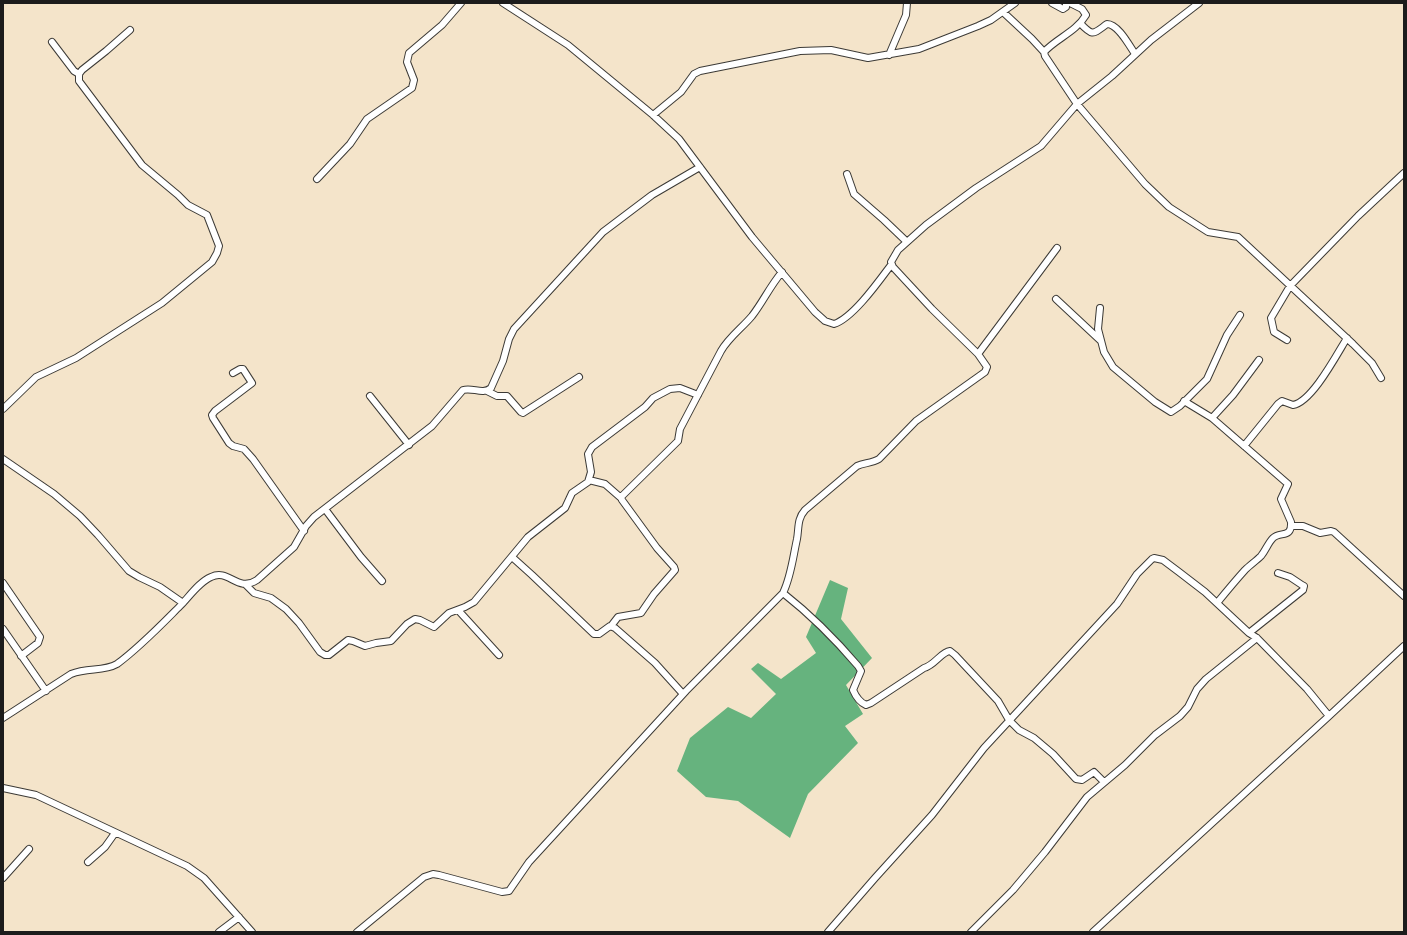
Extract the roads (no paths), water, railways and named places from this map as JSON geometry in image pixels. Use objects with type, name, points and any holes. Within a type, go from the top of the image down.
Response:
[{"type":"street","points":[[317,179],[350,144],[367,119],[412,88],[414,80],[407,62],[407,56],[442,25],[461,3]]},
{"type":"street","points":[[503,3],[568,45],[653,115],[679,139],[752,237],[821,318],[828,323],[834,324],[842,319],[866,297],[891,265],[894,255],[926,225],[976,188],[1041,146],[1077,104],[1151,40],[1199,3]]},
{"type":"street","points":[[889,55],[906,15],[907,3]]},
{"type":"street","points":[[653,115],[681,92],[694,74],[700,71],[800,51],[831,50],[868,58],[919,49],[991,20],[1015,3]]},
{"type":"street","points":[[1052,3],[1064,9],[1066,7],[1066,3]]},
{"type":"street","points":[[1044,52],[1073,30],[1086,15],[1086,12],[1070,3]]},
{"type":"street","points":[[1003,12],[1044,52],[1045,56],[1077,104],[1145,184],[1168,207],[1208,232],[1238,237],[1347,338],[1372,363],[1381,378]]},
{"type":"street","points":[[1080,23],[1089,32],[1093,33],[1108,24],[1113,25],[1118,29],[1135,54]]},
{"type":"street","points":[[3,409],[36,377],[88,351],[170,297],[183,284],[212,262],[218,250],[219,243],[210,226],[207,214],[188,205],[142,165],[78,79],[82,70],[130,30]]},
{"type":"street","points":[[52,42],[74,71],[79,74]]},
{"type":"street","points":[[487,391],[494,383],[503,361],[509,339],[514,329],[558,282],[592,242],[603,232],[652,196],[700,167]]},
{"type":"street","points":[[1287,340],[1274,332],[1271,318],[1290,286],[1358,216],[1404,173]]},
{"type":"street","points":[[847,174],[854,194],[907,242]]},
{"type":"street","points":[[978,354],[1057,248]]},
{"type":"street","points":[[357,932],[424,877],[429,875],[439,875],[502,892],[509,890],[529,862],[683,694],[783,594],[788,579],[797,538],[798,524],[802,513],[857,466],[879,459],[916,421],[987,370],[986,365],[978,354],[932,309],[891,265]]},
{"type":"street","points":[[621,498],[623,494],[678,441],[679,431],[723,347],[753,315],[773,283],[782,272]]},
{"type":"street","points":[[1056,299],[1101,341]]},
{"type":"street","points":[[1100,308],[1098,329],[1104,352],[1113,367],[1164,409],[1171,412],[1199,388],[1207,378],[1228,335],[1240,315]]},
{"type":"street","points":[[1244,446],[1278,404],[1282,401],[1293,405],[1302,402],[1322,378],[1347,338]]},
{"type":"street","points":[[1212,418],[1233,395],[1259,360]]},
{"type":"street","points":[[233,373],[243,369],[252,383],[215,411],[212,414],[212,418],[229,443],[233,446],[244,449],[253,459],[304,531]]},
{"type":"street","points":[[246,585],[251,584],[286,555],[299,540],[310,521],[432,426],[463,390],[487,391],[497,396],[507,396],[521,412],[524,413],[579,377]]},
{"type":"street","points":[[588,482],[591,472],[588,454],[592,447],[645,408],[652,399],[676,387],[698,395]]},
{"type":"street","points":[[370,396],[409,445]]},
{"type":"street","points":[[1184,401],[1212,418],[1288,483],[1281,499],[1290,517],[1291,526],[1289,531],[1286,534],[1278,535],[1272,539],[1262,555],[1245,570],[1217,603]]},
{"type":"street","points":[[3,459],[54,494],[80,516],[129,571],[160,587],[183,603]]},
{"type":"street","points":[[3,718],[80,670],[111,668],[125,658],[203,583],[216,575],[229,577],[246,585],[254,593],[271,598],[286,609],[324,655],[329,655],[348,640],[365,646],[391,641],[407,624],[414,620],[420,620],[434,627],[449,613],[470,605],[479,598],[528,537],[565,508],[572,493],[589,480],[605,484],[621,498],[657,548],[671,563],[675,570],[640,612],[618,617],[611,626],[599,634],[594,634],[512,557]]},
{"type":"street","points":[[325,509],[360,556],[382,581]]},
{"type":"street","points":[[1291,526],[1303,526],[1320,534],[1331,531],[1334,532],[1404,596]]},
{"type":"street","points":[[828,932],[932,814],[984,748],[1116,604],[1137,574],[1154,558],[1163,560],[1205,592],[1249,633],[1257,638],[1307,689],[1329,716]]},
{"type":"street","points":[[1249,633],[1304,588],[1290,577],[1278,572]]},
{"type":"street","points":[[3,583],[40,637],[38,643],[21,656]]},
{"type":"street","points":[[783,594],[806,611],[831,635],[858,666],[861,671],[853,690],[855,696],[860,702],[866,705],[871,703],[924,668],[930,666],[948,651],[955,655],[994,697],[1019,730],[1034,738],[1053,754],[1076,779],[1082,780],[1094,772],[1104,782]]},
{"type":"street","points":[[458,610],[499,655]]},
{"type":"street","points":[[611,626],[655,663],[683,694]]},
{"type":"street","points":[[3,629],[46,691]]},
{"type":"street","points":[[971,932],[1012,890],[1045,852],[1088,797],[1125,765],[1155,735],[1180,716],[1188,707],[1197,689],[1206,679],[1257,638]]},
{"type":"street","points":[[1093,932],[1404,646]]},
{"type":"street","points":[[3,788],[36,795],[195,870],[204,878],[252,932]]},
{"type":"street","points":[[88,862],[105,847],[115,833]]},
{"type":"street","points":[[3,878],[29,849]]},
{"type":"street","points":[[219,932],[239,917]]}]
